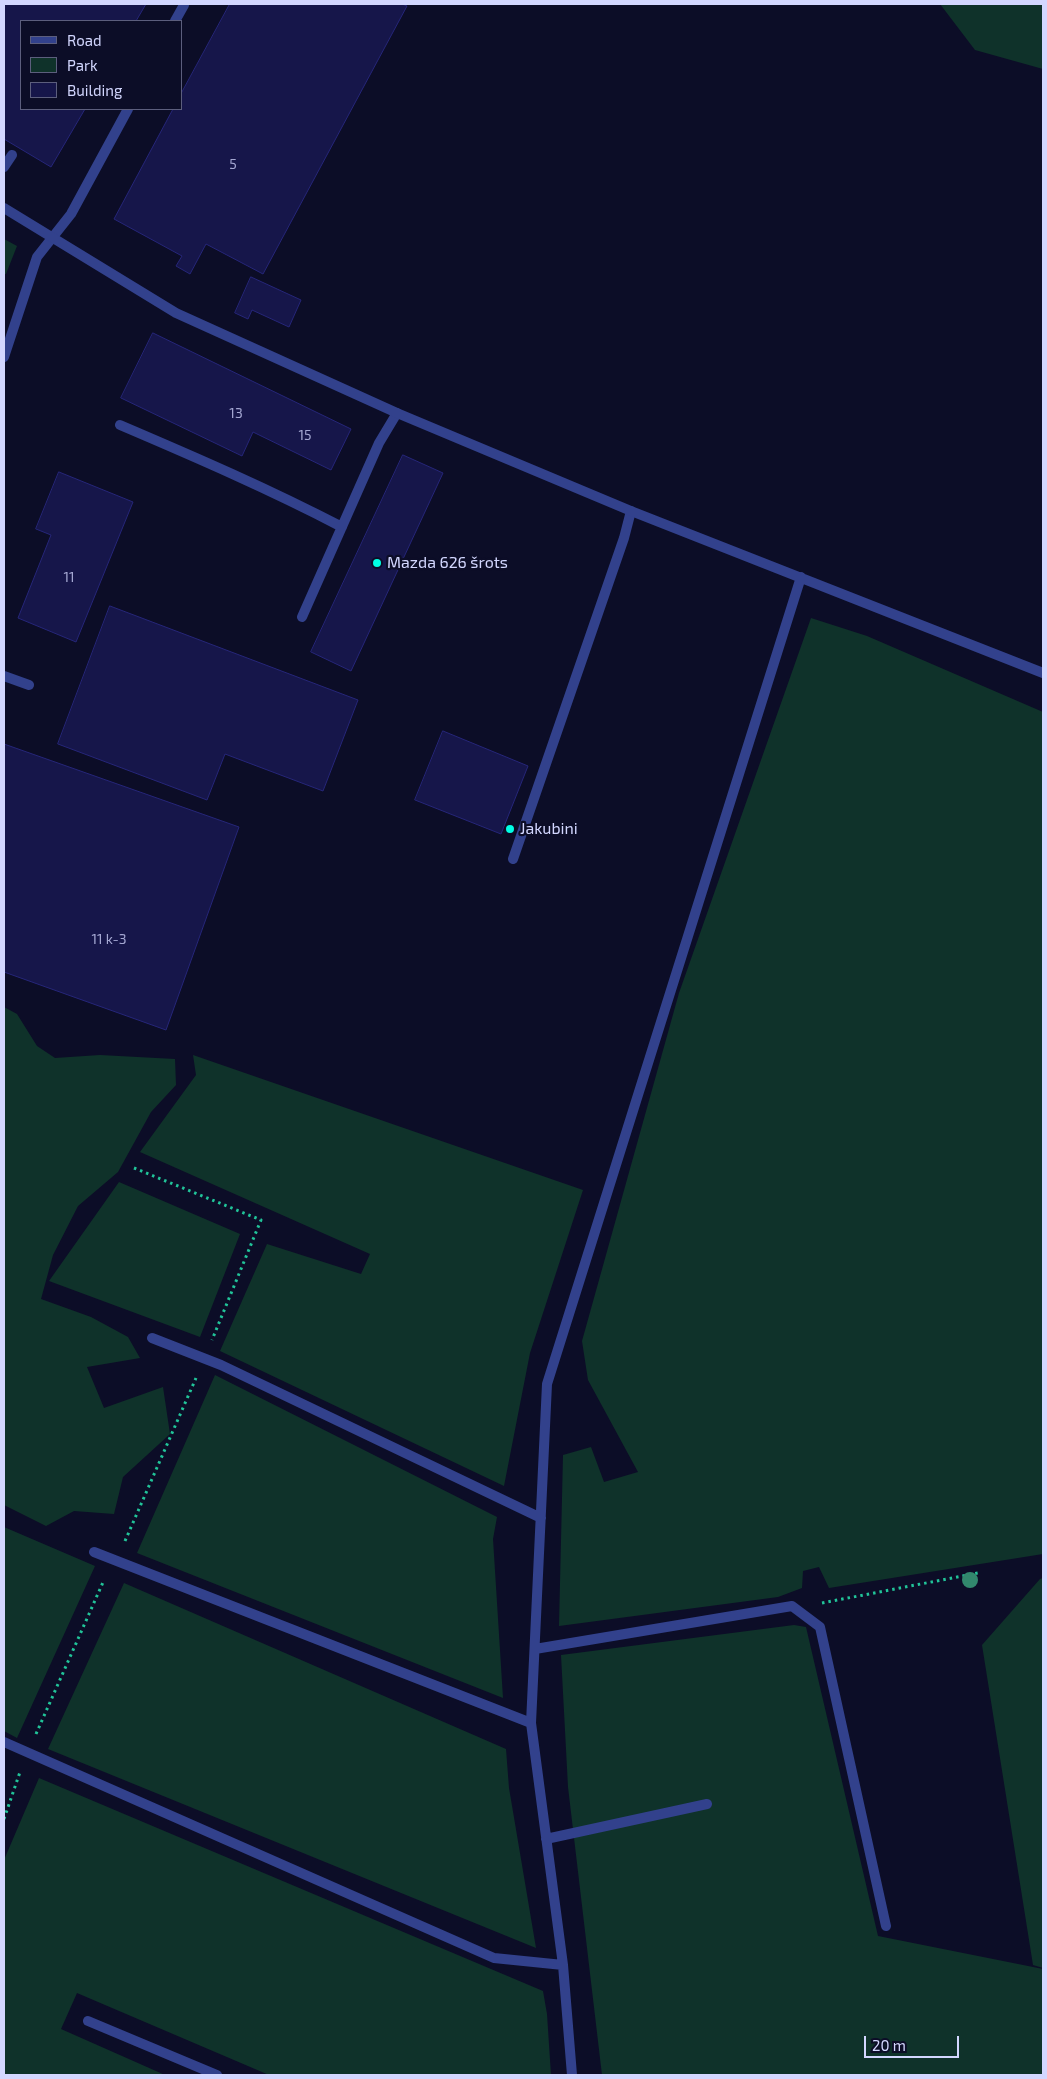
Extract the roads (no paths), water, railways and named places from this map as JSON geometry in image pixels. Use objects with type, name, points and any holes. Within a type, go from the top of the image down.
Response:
[{"type":"street","points":[[176,20],[184,5]]},
{"type":"street","points":[[4,357],[37,257],[71,214],[127,110]]},
{"type":"street","points":[[4,167],[12,155]]},
{"type":"street","points":[[4,208],[176,313],[397,413],[631,511],[801,576],[1043,673]]},
{"type":"street","points":[[302,617],[379,443],[397,413]]},
{"type":"street","points":[[120,425],[220,467],[291,500],[342,527]]},
{"type":"street","points":[[513,859],[624,538],[631,511]]},
{"type":"street","points":[[572,2075],[563,1965],[531,1723],[547,1384],[801,576]]},
{"type":"street","points":[[4,676],[29,685]]},
{"type":"street","points":[[152,1338],[221,1365],[541,1518]]},
{"type":"street","points":[[94,1552],[531,1723]]},
{"type":"street","points":[[535,1649],[792,1606],[820,1626],[886,1926]]},
{"type":"street","points":[[4,1742],[494,1958],[563,1965]]},
{"type":"street","points":[[546,1839],[707,1804]]},
{"type":"street","points":[[88,2021],[217,2075]]},
{"type":"place","name":"Mazda 626 šrots","points":[[377,563]]},
{"type":"place","name":"Jakubini","points":[[510,829]]}]
